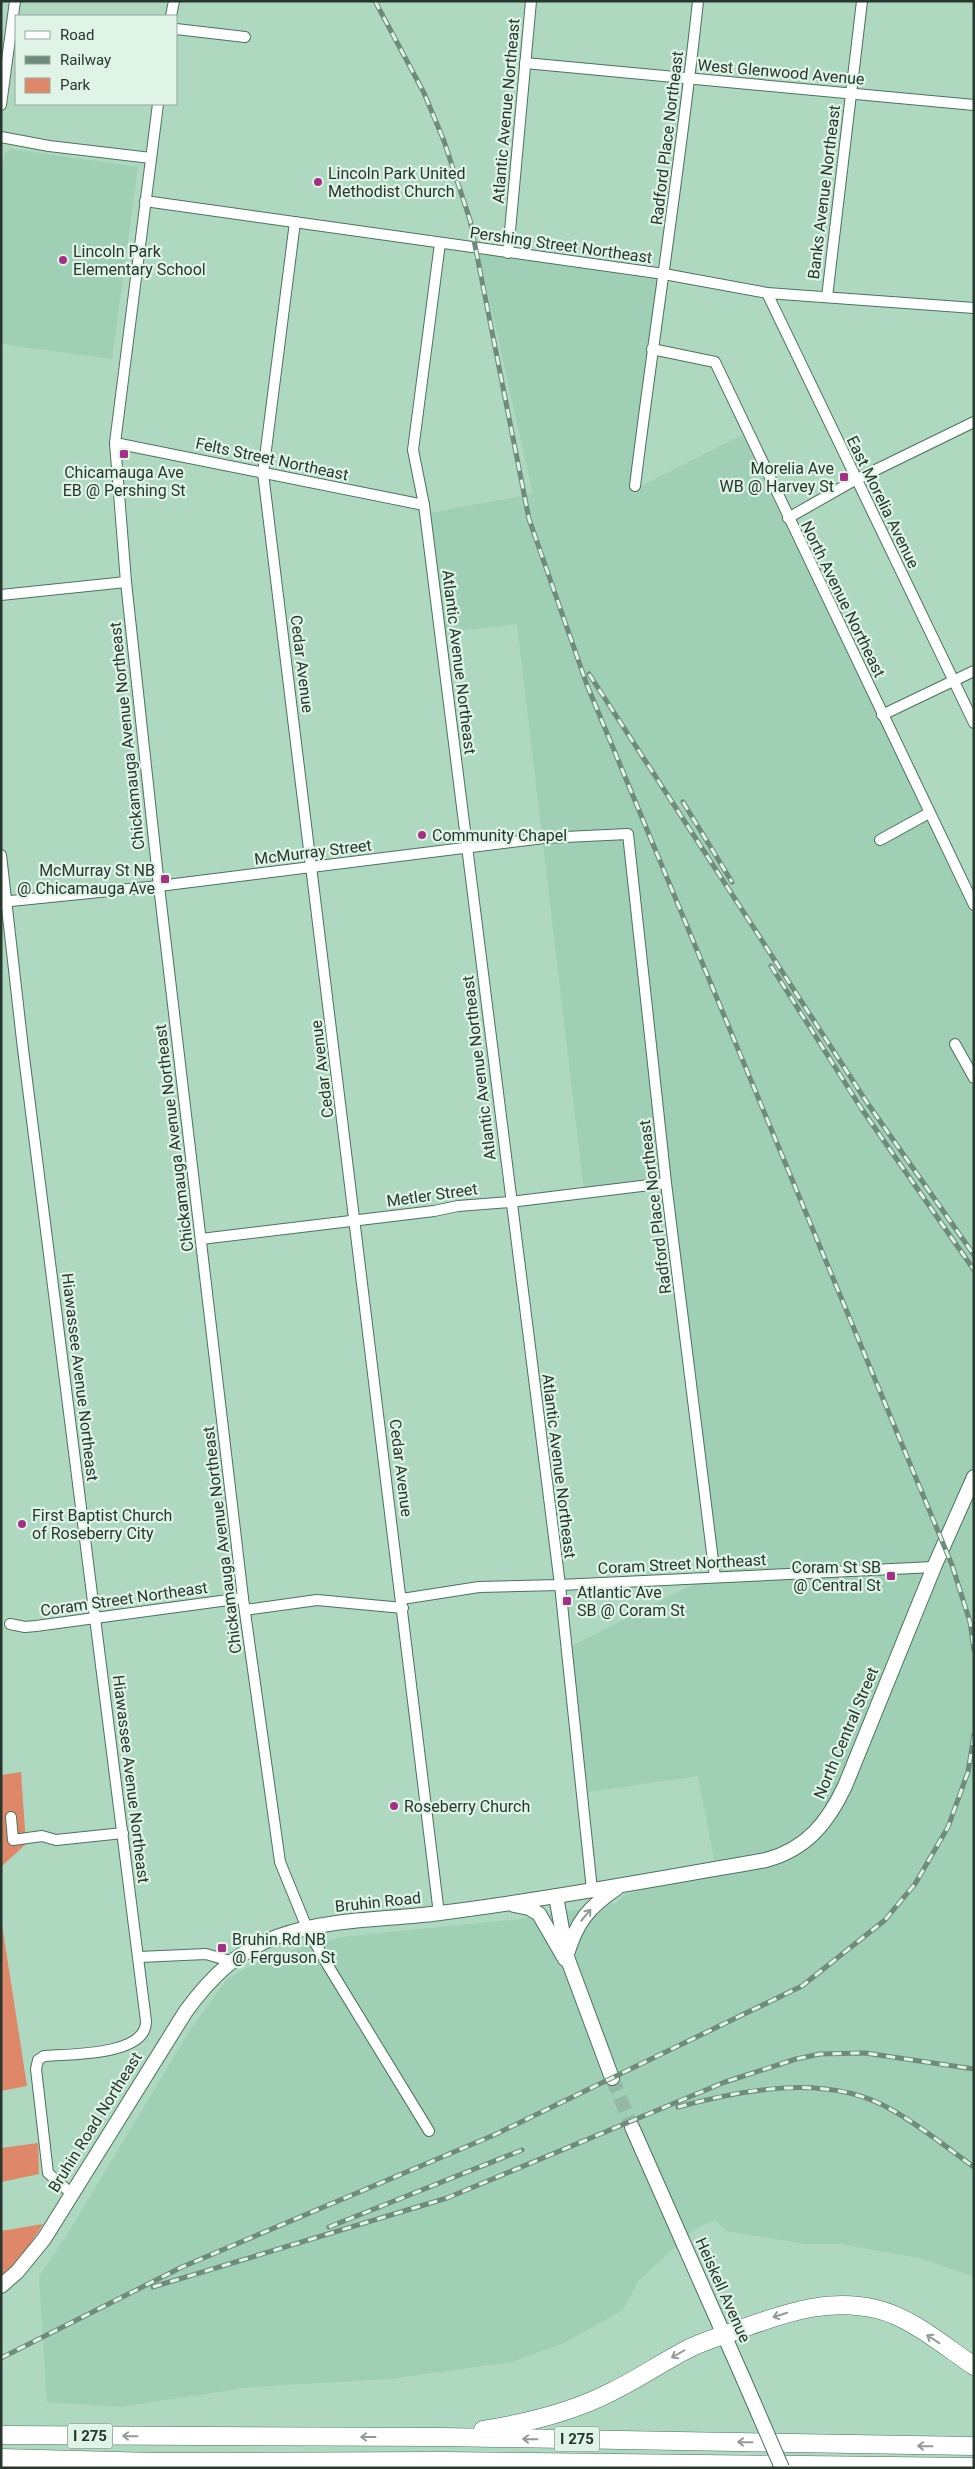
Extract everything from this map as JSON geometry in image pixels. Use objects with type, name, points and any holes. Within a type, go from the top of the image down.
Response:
[{"type":"highway","points":[[442,2437],[550,2416],[612,2392],[688,2349],[781,2314],[807,2308],[840,2305],[876,2309],[906,2321],[974,2366]]},
{"type":"highway","name":"I 275","points":[[1,2435],[442,2437],[974,2446]]},
{"type":"highway","name":"I 275","points":[[1,2458],[155,2462],[441,2461],[974,2467]]},
{"type":"highway","points":[[441,2461],[474,2468]]},
{"type":"main road","name":"North Central Street","points":[[556,1896],[778,1857],[814,1835],[830,1815],[845,1786],[934,1566],[973,1481]]},
{"type":"main road","points":[[568,1961],[573,1934],[585,1915],[605,1896],[622,1885]]},
{"type":"main road","points":[[556,1896],[568,1961],[612,2078]]},
{"type":"main road","name":"Bruhin Road","points":[[216,1974],[230,1961],[264,1942],[307,1928],[439,1914],[556,1896]]},
{"type":"main road","points":[[509,1903],[529,1908],[538,1914],[558,1951],[568,1961]]},
{"type":"main road","name":"Bruhin Road Northeast","points":[[1,2286],[32,2256],[175,2027],[200,1991],[216,1974]]},
{"type":"main road","name":"Heiskell Avenue","points":[[632,2127],[782,2468]]},
{"type":"street","points":[[1,105],[15,1]]},
{"type":"street","points":[[171,15],[174,1]]},
{"type":"street","name":"Atlantic Avenue Northeast","points":[[508,253],[531,1]]},
{"type":"street","name":"Radford Place Northeast","points":[[635,486],[690,79],[698,1]]},
{"type":"street","name":"Banks Avenue Northeast","points":[[827,297],[862,1]]},
{"type":"street","points":[[178,29],[245,37]]},
{"type":"street","name":"West Glenwood Avenue","points":[[526,63],[974,105]]},
{"type":"street","name":"Chickamauga Avenue Northeast","points":[[158,105],[115,443],[126,582],[159,886],[243,1598],[280,1862],[307,1928],[429,2131]]},
{"type":"street","points":[[1,137],[49,146],[151,158]]},
{"type":"street","name":"Pershing Street Northeast","points":[[146,201],[664,274],[767,293],[974,308]]},
{"type":"street","name":"Cedar Avenue","points":[[295,222],[264,472],[439,1914]]},
{"type":"street","name":"Atlantic Avenue Northeast","points":[[440,243],[413,450],[424,505],[468,848],[510,1202],[560,1585],[592,1890]]},
{"type":"street","name":"East Morelia Avenue","points":[[767,293],[855,480],[974,723]]},
{"type":"street","name":"North Avenue Northeast","points":[[652,349],[715,362],[974,905]]},
{"type":"street","points":[[788,518],[855,480],[974,422]]},
{"type":"street","name":"Felts Street Northeast","points":[[115,443],[424,505]]},
{"type":"street","points":[[1,595],[126,582]]},
{"type":"street","points":[[882,715],[974,671]]},
{"type":"street","points":[[880,840],[930,813]]},
{"type":"street","name":"Radford Place Northeast","points":[[628,834],[666,1182],[715,1577]]},
{"type":"street","name":"McMurray Street","points":[[4,901],[159,886],[544,838],[628,834]]},
{"type":"street","name":"Hiawassee Avenue Northeast","points":[[1,856],[4,901],[146,2021],[146,2028],[136,2041],[126,2046],[103,2052],[44,2056],[38,2060],[36,2069],[48,2173],[72,2194]]},
{"type":"street","points":[[955,1044],[974,1078]]},
{"type":"street","name":"Metler Street","points":[[202,1239],[458,1206],[510,1202],[666,1182]]},
{"type":"street","name":"Coram Street Northeast","points":[[245,1610],[317,1600],[402,1604],[479,1587],[560,1585],[934,1566]]},
{"type":"street","name":"Coram Street Northeast","points":[[10,1624],[24,1627],[36,1626],[243,1598]]},
{"type":"street","points":[[11,1817],[13,1840],[42,1836],[56,1840],[123,1833]]},
{"type":"street","points":[[139,1957],[206,1954],[230,1961]]},
{"type":"shaded area","name":"Lincoln Park Elementary School","points":[[11,149],[138,167],[112,359],[1,344],[1,176],[4,154]]},
{"type":"shaded area","points":[[479,253],[659,280],[631,491],[742,435],[974,916],[974,2277],[923,2259],[841,2244],[806,2244],[726,2231],[715,2220],[695,2229],[638,2281],[623,2310],[564,2343],[512,2362],[389,2379],[250,2387],[121,2407],[47,2402],[39,2277],[70,2230],[192,2027],[228,1978],[267,1957],[342,1937],[521,1919],[615,1904],[623,1896],[645,1888],[717,1875],[698,1776],[588,1792],[570,1647],[717,1572],[670,1180],[584,1191],[517,624],[444,633],[429,513],[533,494]]},
{"type":"green space","points":[[21,1772],[26,1844],[1,1867],[1,1775]]},
{"type":"green space","points":[[1,1918],[27,2086],[1,2091]]},
{"type":"green space","points":[[38,2143],[39,2174],[1,2182],[1,2148]]},
{"type":"green space","points":[[43,2224],[22,2257],[1,2276],[1,2231]]},
{"type":"tunnel","points":[[612,2078],[632,2127]]},
{"type":"railway","points":[[375,1],[424,93],[444,141],[470,220],[529,519],[587,685],[952,1565],[970,1622],[974,1650]]},
{"type":"railway","points":[[589,674],[868,1104],[974,1255]]},
{"type":"railway","points":[[683,802],[732,882]]},
{"type":"railway","points":[[771,966],[861,1108],[974,1270]]},
{"type":"railway","points":[[1,2358],[182,2267],[494,2135],[802,1986],[885,1920],[915,1884],[948,1827],[968,1772],[974,1735]]},
{"type":"railway","points":[[153,2287],[447,2198],[725,2082],[796,2059],[820,2054],[865,2053],[974,2069]]},
{"type":"railway","points":[[678,2107],[704,2100],[759,2090],[814,2088],[841,2091],[867,2099],[903,2116],[974,2167]]},
{"type":"railway","points":[[329,2227],[522,2150]]},
{"type":"place","name":"Lincoln Park United Methodist Church","points":[[318,182]]},
{"type":"place","name":"Lincoln Park Elementary School","points":[[63,260]]},
{"type":"place","name":"Chicamauga Ave EB @ Pershing St","points":[[124,454]]},
{"type":"place","name":"Morelia Ave WB @ Harvey St","points":[[844,477]]},
{"type":"place","name":"Community Chapel","points":[[422,835]]},
{"type":"place","name":"McMurray St NB @ Chicamauga Ave","points":[[165,879]]},
{"type":"place","name":"First Baptist Church of Roseberry City","points":[[22,1524]]},
{"type":"place","name":"Coram St SB @ Central St","points":[[891,1576]]},
{"type":"place","name":"Atlantic Ave SB @ Coram St","points":[[567,1601]]},
{"type":"place","name":"Roseberry Church","points":[[394,1806]]},
{"type":"place","name":"Bruhin Rd NB @ Ferguson St","points":[[222,1948]]}]
